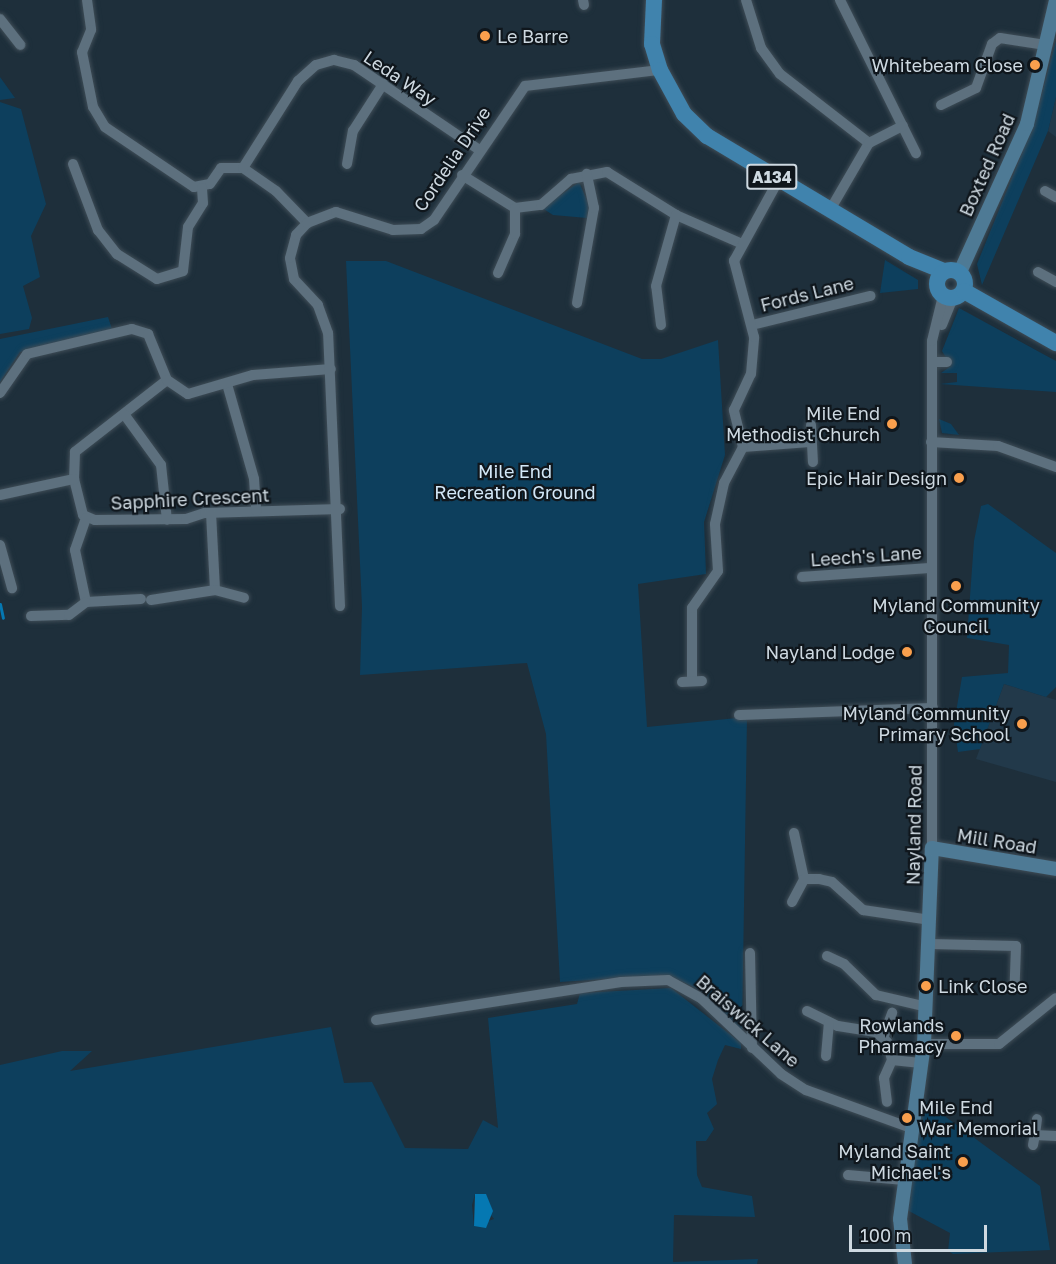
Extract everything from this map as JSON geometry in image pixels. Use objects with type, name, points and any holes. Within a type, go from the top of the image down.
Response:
[{"type":"main road","name":"A134","points":[[654,0],[652,44],[660,70],[684,114],[707,136],[909,257],[950,285],[1056,343]]},
{"type":"street","points":[[87,0],[90,30],[82,52],[96,117],[202,188]]},
{"type":"street","points":[[746,0],[761,48],[780,74],[869,143]]},
{"type":"street","points":[[840,0],[916,153]]},
{"type":"street","name":"Boxted Road","points":[[950,285],[1028,124],[1056,0]]},
{"type":"street","points":[[0,19],[20,45]]},
{"type":"street","points":[[941,105],[976,88],[992,44],[1000,38],[1045,45]]},
{"type":"street","name":"Leda Way","points":[[243,168],[298,81],[316,65],[334,60],[354,65],[478,149]]},
{"type":"street","name":"Cordelia Drive","points":[[307,223],[336,212],[413,232],[434,220],[478,149],[518,92],[532,82],[660,70]]},
{"type":"street","points":[[347,164],[353,130],[383,84]]},
{"type":"street","points":[[830,210],[869,143],[903,126]]},
{"type":"street","points":[[73,164],[98,230],[117,254],[157,279],[183,271],[185,240],[203,203],[202,188],[221,168],[243,168],[276,191],[307,223],[292,243],[290,264],[298,286],[325,318],[331,369],[340,509],[340,606]]},
{"type":"street","points":[[462,175],[515,208],[541,205],[571,179],[587,174],[617,174],[676,214],[740,243]]},
{"type":"street","points":[[577,303],[594,208],[587,174]]},
{"type":"street","points":[[692,681],[692,608],[695,598],[715,582],[715,524],[724,483],[743,447],[734,410],[751,374],[752,325],[736,270],[740,243],[778,180]]},
{"type":"street","points":[[1045,191],[1056,197]]},
{"type":"street","points":[[498,273],[515,234],[515,208]]},
{"type":"street","points":[[661,325],[656,286],[676,214]]},
{"type":"street","points":[[1038,272],[1056,282]]},
{"type":"street","name":"Nayland Road","points":[[905,1264],[900,1219],[924,1044],[930,944],[933,708],[931,442],[934,360],[950,285]]},
{"type":"street","name":"Fords Lane","points":[[752,325],[870,296]]},
{"type":"street","points":[[0,393],[27,354],[132,329],[150,337],[167,381],[194,394],[264,373],[331,369]]},
{"type":"street","points":[[934,360],[947,362]]},
{"type":"street","name":"Sapphire Crescent","points":[[167,381],[77,449],[74,479],[77,507],[87,518],[167,520],[211,513],[340,509]]},
{"type":"street","points":[[227,384],[254,479],[256,511]]},
{"type":"street","points":[[123,414],[161,465],[167,520]]},
{"type":"street","points":[[812,425],[810,442],[813,462]]},
{"type":"street","points":[[743,447],[810,442]]},
{"type":"street","points":[[931,442],[998,446],[1056,467]]},
{"type":"street","points":[[0,495],[74,479]]},
{"type":"street","points":[[211,513],[215,590]]},
{"type":"street","points":[[86,602],[75,550],[87,518]]},
{"type":"street","points":[[0,545],[12,588]]},
{"type":"street","name":"Leech's Lane","points":[[802,577],[932,568]]},
{"type":"street","points":[[31,616],[69,615],[86,602],[146,600],[215,590],[244,598]]},
{"type":"street","points":[[739,715],[933,708]]},
{"type":"street","points":[[792,902],[804,879],[794,833]]},
{"type":"street","name":"Mill Road","points":[[932,848],[1056,868]]},
{"type":"street","points":[[804,879],[832,882],[852,904],[881,916],[930,920]]},
{"type":"street","points":[[930,944],[1016,940],[1015,983]]},
{"type":"street","points":[[750,952],[752,1048]]},
{"type":"street","points":[[827,956],[844,964],[876,995],[927,1007]]},
{"type":"street","name":"Braiswick Lane","points":[[376,1020],[621,981],[668,980],[688,987],[752,1048],[807,1090],[914,1129]]},
{"type":"street","points":[[924,1044],[999,1044],[1056,998]]},
{"type":"street","points":[[807,1011],[829,1023],[884,1038]]},
{"type":"street","points":[[887,1102],[884,1078],[892,1060],[884,1038],[892,1013]]},
{"type":"street","points":[[826,1056],[829,1023]]},
{"type":"street","points":[[892,1060],[921,1063]]},
{"type":"street","points":[[1037,1119],[1034,1140],[1056,1136]]},
{"type":"street","points":[[848,1174],[904,1180]]},
{"type":"shaded area","points":[[1056,97],[1056,137],[1048,131]]},
{"type":"shaded area","name":"Myland Community Primary School","points":[[1004,684],[1056,700],[1056,782],[976,759]]},
{"type":"green space","points":[[1056,41],[1056,97],[1048,131],[982,285],[977,264],[1033,126]]},
{"type":"green space","points":[[0,77],[15,98],[0,100]]},
{"type":"green space","points":[[0,102],[21,109],[46,204],[31,236],[40,277],[23,286],[32,318],[29,329],[0,334]]},
{"type":"green space","points":[[579,182],[589,205],[587,218],[553,215],[542,208]]},
{"type":"green space","points":[[885,260],[918,280],[918,289],[880,293]]},
{"type":"green space","name":"Mile End Recreation Ground","points":[[346,261],[386,261],[642,359],[661,359],[718,340],[725,455],[704,522],[706,574],[638,584],[647,727],[747,717],[742,1031],[700,990],[668,975],[560,982],[546,734],[527,663],[360,675],[362,607]]},
{"type":"green space","points":[[959,308],[1056,361],[1056,392],[940,384],[957,382],[957,373],[941,373],[951,366],[942,351]]},
{"type":"green space","points":[[108,317],[112,329],[20,352],[0,382],[0,339]]},
{"type":"green space","points":[[939,419],[951,424],[959,435],[942,433]]},
{"type":"green space","points":[[988,504],[1056,553],[1056,687],[1046,697],[1004,684],[980,749],[958,752],[954,724],[962,677],[1008,673],[1009,645],[967,638],[974,541],[981,506]]},
{"type":"green space","points":[[671,988],[741,1043],[741,1049],[725,1045],[718,1060],[712,1079],[717,1104],[707,1113],[714,1129],[706,1141],[696,1141],[697,1175],[702,1187],[752,1196],[755,1217],[674,1215],[673,1262],[758,1259],[757,1264],[0,1264],[0,1065],[62,1051],[92,1051],[70,1071],[331,1027],[344,1083],[372,1082],[405,1148],[468,1149],[483,1120],[498,1128],[488,1018],[577,1004],[580,993]],"holes":[[[475,1194],[494,1219],[474,1226],[472,1205]]]},
{"type":"green space","points":[[924,1101],[1040,1186],[1050,1250],[953,1254],[948,1251],[950,1233],[907,1210]]},
{"type":"water","points":[[475,1194],[486,1194],[493,1211],[486,1228],[474,1226]]},
{"type":"waterway","points":[[0,604],[3,618]]},
{"type":"place","name":"Le Barre","points":[[485,36]]},
{"type":"place","name":"Whitebeam Close","points":[[1035,65]]},
{"type":"place","name":"Mile End Methodist Church","points":[[892,424]]},
{"type":"place","name":"Epic Hair Design","points":[[959,478]]},
{"type":"place","name":"Myland Community Council","points":[[956,586]]},
{"type":"place","name":"Nayland Lodge","points":[[907,652]]},
{"type":"place","name":"Myland Community Primary School","points":[[1022,724]]},
{"type":"place","name":"Link Close","points":[[926,986]]},
{"type":"place","name":"Rowlands Pharmacy","points":[[956,1036]]},
{"type":"place","name":"Mile End War Memorial","points":[[907,1118]]},
{"type":"place","name":"Myland Saint Michael's","points":[[963,1162]]}]
